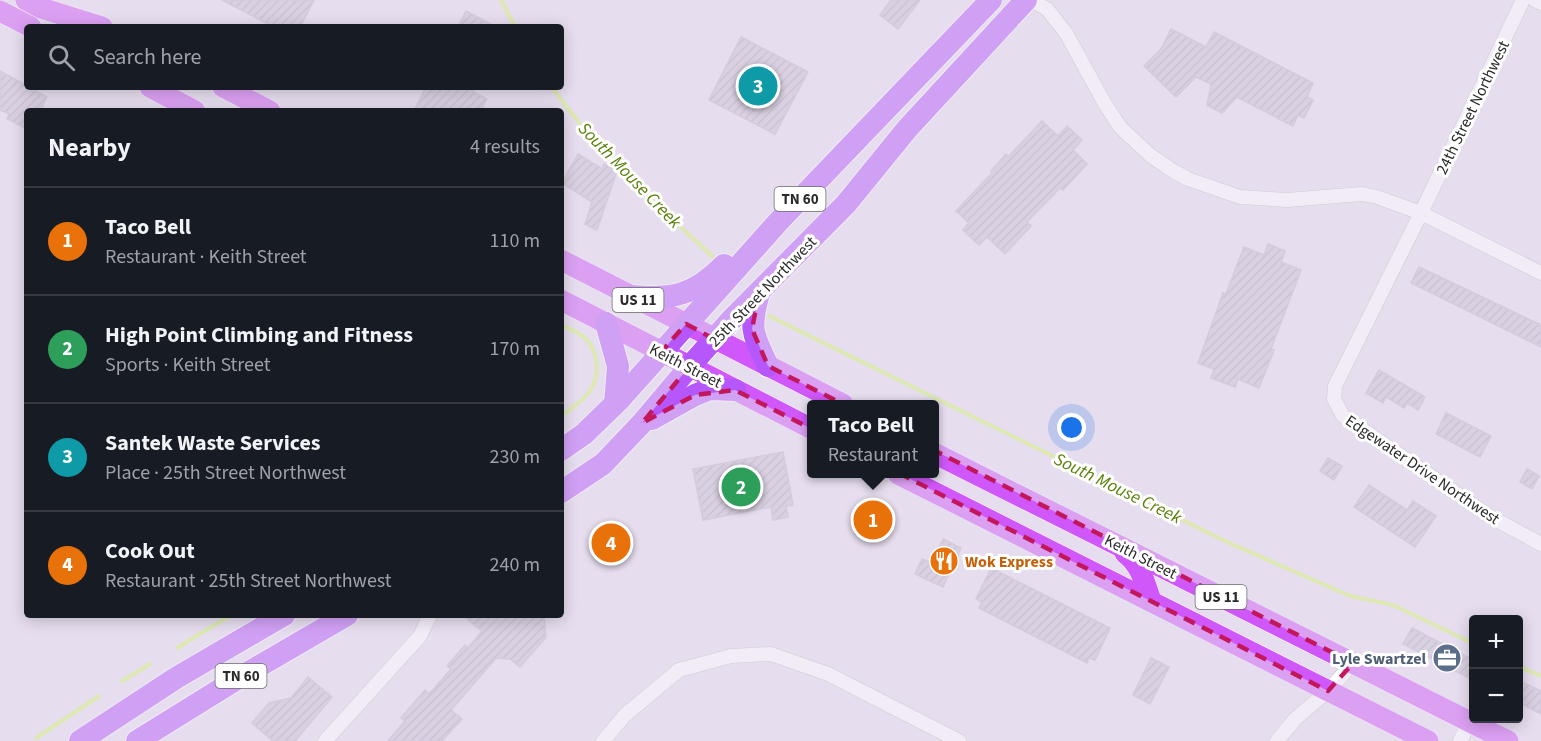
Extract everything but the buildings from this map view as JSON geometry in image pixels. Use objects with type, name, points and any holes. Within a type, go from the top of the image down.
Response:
[{"type":"highway","name":"25th Street Northwest","points":[[564,448],[584,434],[615,404],[779,221],[991,0]]},
{"type":"highway","name":"25th Street Northwest","points":[[564,490],[603,464],[642,423],[714,339],[846,204],[907,129],[1026,0]]},
{"type":"highway","points":[[631,296],[671,297],[704,284],[738,251],[779,221]]},
{"type":"highway","points":[[759,293],[752,329],[768,366]]},
{"type":"highway","points":[[606,322],[618,366],[615,404]]},
{"type":"highway","points":[[642,423],[710,389],[735,390]]},
{"type":"highway","name":"TN 60","points":[[80,741],[176,678],[279,618]]},
{"type":"highway","name":"TN 60","points":[[137,741],[342,618]]},
{"type":"main road","points":[[26,0],[41,8],[93,24]]},
{"type":"main road","points":[[49,0],[97,24]]},
{"type":"main road","points":[[0,11],[25,24]]},
{"type":"main road","points":[[156,90],[189,108]]},
{"type":"main road","points":[[229,90],[264,108]]},
{"type":"main road","name":"US 11","points":[[564,262],[833,400]]},
{"type":"main road","name":"Keith Street","points":[[564,301],[807,426]]},
{"type":"main road","name":"Keith Street","points":[[939,456],[1469,721]]},
{"type":"main road","name":"US 11","points":[[914,478],[1428,741]]},
{"type":"main road","points":[[1100,536],[1133,558],[1143,574],[1151,601]]},
{"type":"main road","name":"Keith Street","points":[[1474,723],[1508,741]]},
{"type":"street","points":[[1031,0],[1047,9],[1066,33],[1120,127],[1150,155],[1173,171],[1188,179],[1240,197],[1287,200],[1362,194],[1421,213],[1541,273]]},
{"type":"street","name":"24th Street Northwest","points":[[1421,213],[1523,0]]},
{"type":"street","points":[[1535,0],[1541,3]]},
{"type":"street","name":"Edgewater Drive Northwest","points":[[1421,213],[1335,386],[1335,399],[1343,416],[1489,516],[1541,544]]},
{"type":"street","points":[[325,741],[420,636],[429,618]]},
{"type":"street","points":[[603,741],[625,715],[679,670],[731,656],[771,654],[828,674],[959,741]]},
{"type":"street","points":[[1277,741],[1295,719],[1328,691],[1353,663]]},
{"type":"street","points":[[1460,741],[1469,723]]},
{"type":"highlighted area","points":[[759,293],[752,329],[768,366],[1353,663],[1328,691],[735,390],[695,395],[642,423],[690,366],[661,352],[686,324],[714,339]]},
{"type":"waterway","name":"South Mouse Creek","points":[[501,0],[513,24]]},
{"type":"waterway","name":"South Mouse Creek","points":[[554,90],[608,155],[713,257]]},
{"type":"waterway","name":"South Mouse Creek","points":[[769,316],[1227,542],[1350,596],[1393,605],[1469,642]]},
{"type":"waterway","points":[[564,326],[577,333],[590,344],[597,366],[594,384],[590,391],[564,414]]},
{"type":"waterway","points":[[177,648],[226,618]]},
{"type":"waterway","points":[[122,681],[150,664]]},
{"type":"waterway","name":"South Mouse Creek","points":[[1523,668],[1541,676]]},
{"type":"waterway","points":[[36,738],[99,696]]},
{"type":"place","name":"Santek Waste Services","points":[[758,86]]},
{"type":"place","name":"High Point Climbing and Fitness","points":[[741,487]]},
{"type":"place","name":"Taco Bell","points":[[873,520]]},
{"type":"place","name":"Cook Out","points":[[611,543]]},
{"type":"place","name":"Wok Express","points":[[944,561]]},
{"type":"place","name":"Lyle Swartzel","points":[[1447,658]]}]
